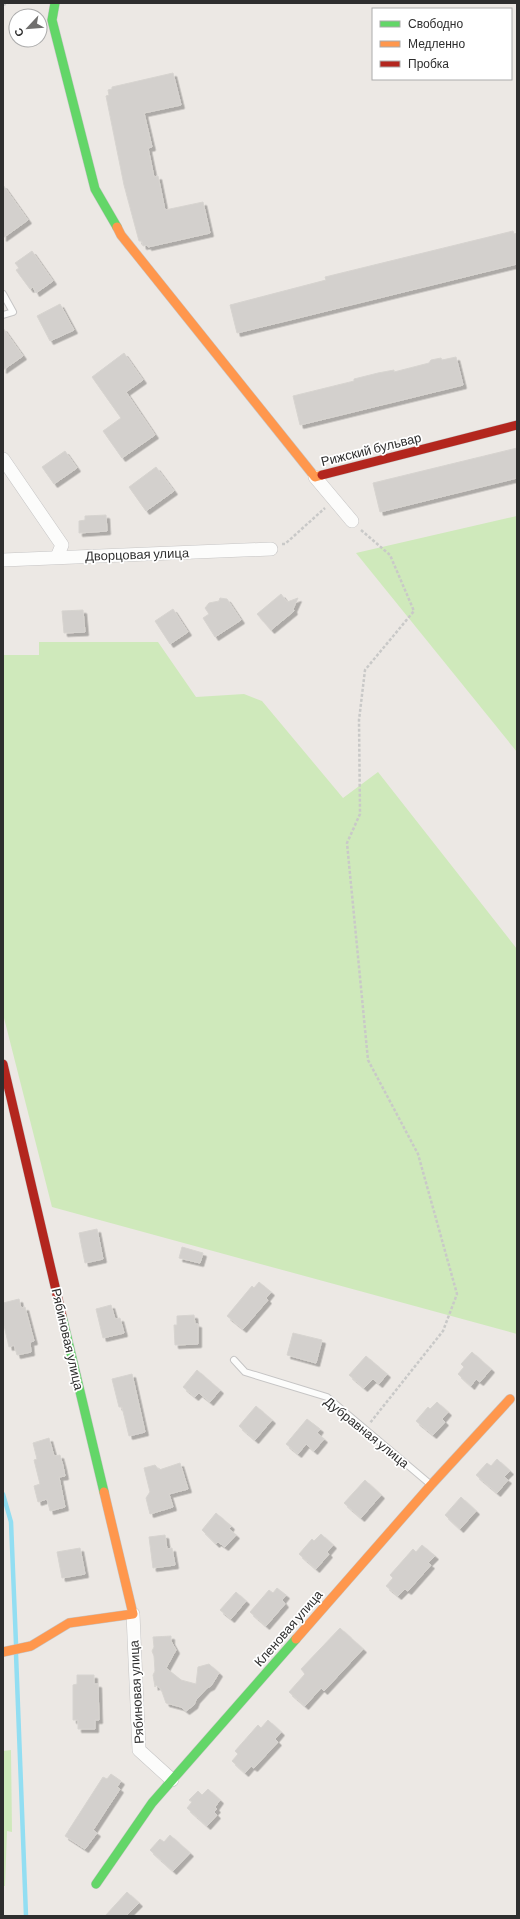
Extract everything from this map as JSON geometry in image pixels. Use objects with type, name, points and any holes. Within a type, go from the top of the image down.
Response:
[{"type":"street","name":"Рижский бульвар","points":[[55,3],[52,20],[95,189],[121,235],[315,477],[517,425]]},
{"type":"street","points":[[3,459],[62,545],[57,557]]},
{"type":"street","points":[[315,477],[352,522]]},
{"type":"street","name":"Дворцовая улица","points":[[3,560],[271,549]]},
{"type":"street","name":"Рябиновая улица","points":[[3,1064],[133,1614],[139,1750],[172,1780]]},
{"type":"street","name":"Кленовая улица","points":[[96,1884],[152,1803],[431,1485],[510,1399]]},
{"type":"street","points":[[3,1652],[31,1646],[69,1623],[133,1614]]},
{"type":"lane","points":[[3,294],[13,312],[3,315]]},
{"type":"lane","name":"Дубравная улица","points":[[234,1360],[246,1372],[327,1397],[431,1485]]},
{"type":"path","points":[[3,4],[8,3]]},
{"type":"path","points":[[352,522],[390,555],[414,611],[365,670],[359,720],[360,814],[346,843],[368,1060],[418,1154],[457,1294],[444,1331],[365,1429]]},
{"type":"green space","points":[[517,516],[517,752],[356,553]]},
{"type":"green space","points":[[39,642],[158,642],[196,697],[244,694],[262,701],[343,798],[378,772],[517,949],[517,1334],[52,1207],[3,1014],[3,655],[39,655]]},
{"type":"green space","points":[[11,1750],[12,1832],[7,1831],[5,1886],[3,1886],[3,1751]]},
{"type":"building","points":[[173,73],[181,105],[144,113],[152,147],[148,148],[154,177],[158,176],[165,210],[203,202],[210,233],[148,247],[148,245],[143,246],[142,241],[139,241],[124,185],[106,96],[109,95],[108,90],[112,89],[112,87]]},
{"type":"building","points":[[3,185],[28,220],[3,238]]},
{"type":"building","points":[[513,231],[514,234],[517,233],[517,264],[237,333],[230,305],[326,280],[325,277]]},
{"type":"building","points":[[32,251],[53,281],[36,293],[33,287],[30,289],[16,270],[19,268],[15,263]]},
{"type":"building","points":[[60,304],[74,330],[50,341],[37,316]]},
{"type":"building","points":[[3,328],[23,356],[3,370]]},
{"type":"building","points":[[124,353],[143,380],[126,392],[155,435],[122,458],[103,431],[121,418],[92,377]]},
{"type":"building","points":[[456,357],[463,385],[300,425],[293,396],[354,381],[354,379],[378,373],[394,370],[394,372],[429,363],[431,360],[441,358],[442,360]]},
{"type":"building","points":[[517,448],[517,478],[380,512],[373,483]]},
{"type":"building","points":[[65,451],[77,468],[54,484],[42,467]]},
{"type":"building","points":[[156,467],[174,491],[146,511],[129,487]]},
{"type":"building","points":[[106,515],[107,531],[79,533],[79,521],[85,520],[85,516]]},
{"type":"building","points":[[281,594],[287,602],[298,598],[293,609],[294,611],[271,630],[257,614]]},
{"type":"building","points":[[220,598],[227,599],[241,620],[215,637],[203,618],[209,614],[205,608],[209,603],[219,601]]},
{"type":"building","points":[[173,609],[188,632],[170,644],[155,621]]},
{"type":"building","points":[[83,610],[85,632],[64,633],[62,611]]},
{"type":"building","points":[[97,1229],[103,1259],[85,1263],[79,1233]]},
{"type":"building","points":[[182,1247],[203,1253],[200,1263],[179,1258]]},
{"type":"building","points":[[259,1282],[271,1292],[266,1298],[268,1300],[243,1329],[227,1316],[252,1286],[254,1288]]},
{"type":"building","points":[[19,1299],[21,1308],[25,1307],[34,1341],[30,1342],[31,1352],[17,1355],[14,1345],[9,1347],[3,1321],[3,1303]]},
{"type":"building","points":[[111,1305],[115,1319],[120,1318],[124,1333],[103,1338],[96,1309]]},
{"type":"building","points":[[194,1315],[195,1324],[198,1324],[198,1344],[175,1345],[174,1325],[177,1325],[177,1316]]},
{"type":"building","points":[[293,1333],[322,1340],[316,1363],[287,1355]]},
{"type":"building","points":[[472,1352],[491,1369],[480,1382],[476,1379],[471,1386],[458,1374],[464,1367],[461,1364]]},
{"type":"building","points":[[366,1356],[387,1374],[379,1384],[373,1379],[364,1388],[349,1375]]},
{"type":"building","points":[[197,1370],[220,1390],[210,1402],[199,1393],[195,1397],[183,1387]]},
{"type":"building","points":[[132,1374],[145,1432],[129,1436],[122,1407],[119,1407],[112,1379]]},
{"type":"building","points":[[437,1402],[448,1412],[442,1419],[445,1422],[433,1435],[416,1421],[428,1407],[430,1409]]},
{"type":"building","points":[[256,1406],[272,1420],[255,1440],[239,1426]]},
{"type":"building","points":[[307,1419],[320,1429],[317,1433],[324,1439],[314,1451],[306,1444],[298,1454],[286,1444]]},
{"type":"building","points":[[49,1438],[54,1456],[60,1455],[65,1476],[59,1477],[65,1507],[50,1511],[47,1499],[38,1502],[34,1486],[40,1484],[34,1460],[37,1459],[33,1443]]},
{"type":"building","points":[[497,1459],[510,1471],[504,1477],[508,1480],[497,1493],[476,1475],[487,1463],[491,1466]]},
{"type":"building","points":[[180,1463],[188,1489],[169,1494],[173,1507],[150,1514],[146,1498],[150,1492],[144,1468],[155,1465],[159,1470]]},
{"type":"building","points":[[365,1480],[381,1495],[361,1518],[344,1503]]},
{"type":"building","points":[[461,1497],[476,1511],[460,1529],[445,1515]]},
{"type":"building","points":[[216,1513],[231,1526],[229,1529],[236,1535],[225,1547],[218,1542],[216,1544],[202,1530]]},
{"type":"building","points":[[321,1534],[333,1545],[327,1552],[329,1554],[316,1569],[299,1554],[312,1539],[314,1541]]},
{"type":"building","points":[[165,1535],[167,1549],[172,1548],[175,1565],[153,1568],[149,1537]]},
{"type":"building","points":[[422,1545],[435,1556],[428,1563],[431,1565],[408,1591],[405,1589],[398,1596],[386,1586],[393,1578],[390,1575],[413,1549],[416,1552]]},
{"type":"building","points":[[80,1548],[85,1574],[62,1578],[57,1552]]},
{"type":"building","points":[[277,1588],[286,1595],[282,1600],[285,1604],[266,1626],[250,1612],[269,1590],[273,1593]]},
{"type":"building","points":[[236,1592],[246,1601],[231,1619],[220,1610]]},
{"type":"building","points":[[340,1628],[363,1649],[324,1691],[321,1688],[305,1706],[289,1692],[305,1674],[301,1669]]},
{"type":"building","points":[[171,1636],[171,1641],[176,1650],[166,1668],[181,1680],[196,1684],[198,1667],[209,1664],[219,1673],[211,1686],[207,1688],[196,1700],[194,1705],[186,1711],[181,1707],[166,1703],[161,1689],[156,1685],[155,1687],[153,1675],[155,1671],[154,1656],[152,1651],[154,1647],[153,1637]]},
{"type":"building","points":[[77,1675],[94,1675],[94,1684],[98,1684],[99,1720],[95,1720],[95,1729],[78,1729],[78,1720],[73,1720],[73,1685],[77,1684]]},
{"type":"building","points":[[268,1720],[281,1732],[275,1739],[278,1742],[254,1768],[251,1766],[245,1773],[232,1761],[238,1754],[235,1751],[258,1725],[261,1728]]},
{"type":"building","points":[[111,1774],[121,1781],[117,1787],[120,1789],[93,1830],[97,1833],[85,1849],[65,1836],[103,1777],[107,1779]]},
{"type":"building","points":[[208,1789],[220,1800],[215,1807],[217,1809],[214,1812],[217,1815],[207,1826],[187,1808],[192,1802],[189,1800],[198,1791],[202,1795]]},
{"type":"building","points":[[170,1835],[190,1853],[173,1871],[150,1850],[160,1839],[164,1842]]},
{"type":"building","points":[[127,1892],[139,1903],[126,1916],[105,1916]]},
{"type":"waterway","points":[[3,1494],[11,1522],[16,1644]]},
{"type":"waterway","points":[[16,1654],[26,1916]]},
{"type":"traffic: fast","points":[[55,3],[52,20],[95,189],[117,227]]},
{"type":"traffic: fast","points":[[62,1316],[104,1492]]},
{"type":"traffic: fast","points":[[96,1884],[152,1803],[296,1639]]},
{"type":"traffic: slow","points":[[117,227],[121,235],[315,477],[322,475]]},
{"type":"traffic: slow","points":[[296,1639],[431,1485],[510,1399]]},
{"type":"traffic: slow","points":[[3,1652],[31,1646],[69,1623],[133,1614],[104,1492]]},
{"type":"traffic: jam","points":[[322,475],[517,425]]},
{"type":"traffic: jam","points":[[3,1064],[62,1316]]}]
